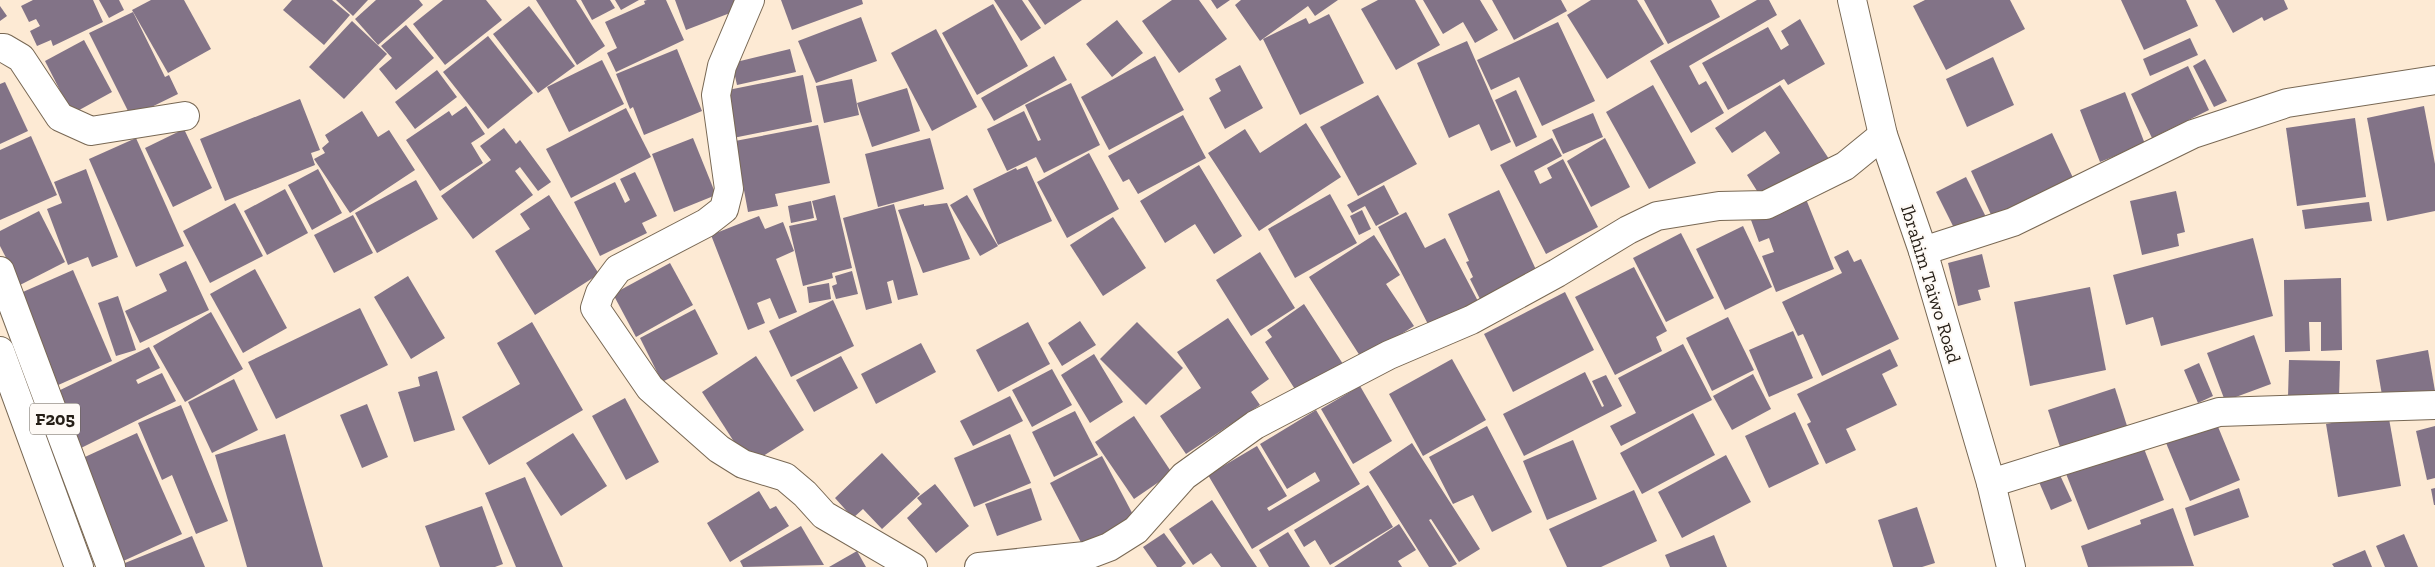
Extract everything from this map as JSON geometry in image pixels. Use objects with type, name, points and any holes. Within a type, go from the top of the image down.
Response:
[{"type":"street","points":[[750,0],[722,66],[716,95],[729,189],[724,209],[706,223],[618,269],[600,293],[595,308],[650,388],[719,449],[743,464],[785,477],[805,494],[824,515],[913,567]]},
{"type":"street","name":"Ibrahim Taiwo Road","points":[[1852,0],[1883,135],[1923,251],[1990,483],[2011,567]]},
{"type":"street","points":[[0,48],[4,48],[21,58],[60,117],[91,131],[185,116]]},
{"type":"street","points":[[1923,251],[2013,222],[2193,134],[2287,103],[2435,80]]},
{"type":"street","points":[[979,567],[1085,556],[1109,547],[1136,530],[1184,476],[1256,425],[1389,355],[1471,320],[1557,273],[1628,230],[1657,216],[1719,206],[1766,205],[1845,166],[1883,135]]},
{"type":"street","name":"F205","points":[[0,271],[111,567]]},
{"type":"street","name":"F205","points":[[0,351],[79,567]]},
{"type":"street","points":[[1990,483],[2219,412],[2435,405]]},
{"type":"building","points":[[33,0],[93,0],[103,22],[53,46],[51,40],[37,46],[30,31],[40,26],[36,19],[29,22],[21,6]]},
{"type":"building","points":[[99,0],[119,0],[124,10],[109,18]]},
{"type":"building","points":[[151,0],[184,0],[211,49],[168,73],[132,10]]},
{"type":"building","points":[[292,0],[332,0],[350,15],[324,45],[283,10]]},
{"type":"building","points":[[336,0],[368,0],[353,16]]},
{"type":"building","points":[[376,0],[419,0],[423,5],[378,45],[355,19]]},
{"type":"building","points":[[443,0],[486,0],[502,20],[445,65],[413,24]]},
{"type":"building","points":[[536,0],[576,0],[605,46],[577,65]]},
{"type":"building","points":[[581,0],[610,0],[615,8],[592,20]]},
{"type":"building","points":[[615,0],[639,0],[621,10]]},
{"type":"building","points":[[666,0],[684,40],[616,72],[607,53],[617,48],[605,22],[645,4],[644,1]]},
{"type":"building","points":[[675,0],[740,0],[743,8],[686,30]]},
{"type":"building","points":[[781,0],[862,0],[863,4],[792,30]]},
{"type":"building","points":[[994,0],[1022,0],[1041,28],[1021,41]]},
{"type":"building","points":[[1028,0],[1082,0],[1045,25]]},
{"type":"building","points":[[1172,0],[1199,0],[1227,39],[1179,73],[1142,21]]},
{"type":"building","points":[[1211,0],[1230,0],[1217,9]]},
{"type":"building","points":[[1241,0],[1338,0],[1315,16],[1308,6],[1260,41],[1235,5]]},
{"type":"building","points":[[1378,0],[1415,0],[1440,45],[1396,70],[1361,9]]},
{"type":"building","points":[[1423,0],[1480,0],[1498,30],[1475,43],[1463,22],[1443,34]]},
{"type":"building","points":[[1492,0],[1561,0],[1567,11],[1514,40]]},
{"type":"building","points":[[1591,0],[1637,0],[1664,44],[1607,79],[1567,15]]},
{"type":"building","points":[[1644,0],[1711,0],[1720,17],[1668,44]]},
{"type":"building","points":[[1757,0],[1769,0],[1777,15],[1689,66],[1699,85],[1706,81],[1724,113],[1691,133],[1650,61]]},
{"type":"building","points":[[1925,0],[2010,0],[2025,29],[1946,70],[1913,6]]},
{"type":"building","points":[[2121,0],[2186,0],[2198,26],[2144,50]]},
{"type":"building","points":[[2215,0],[2284,0],[2288,9],[2264,21],[2262,17],[2233,33]]},
{"type":"building","points":[[993,4],[1028,66],[977,95],[942,33]]},
{"type":"building","points":[[0,6],[7,16],[0,21]]},
{"type":"building","points":[[529,6],[575,66],[538,93],[493,34]]},
{"type":"building","points":[[133,12],[165,77],[169,75],[178,94],[131,117],[89,33]]},
{"type":"building","points":[[1329,14],[1364,83],[1300,115],[1263,39],[1306,18],[1309,24]]},
{"type":"building","points":[[861,17],[877,61],[816,83],[798,41]]},
{"type":"building","points":[[1800,19],[1825,64],[1788,85],[1784,79],[1728,110],[1702,63],[1768,27],[1781,50],[1789,45],[1781,31]]},
{"type":"building","points":[[1117,20],[1143,53],[1112,77],[1086,44]]},
{"type":"building","points":[[352,21],[387,54],[344,99],[309,67]]},
{"type":"building","points":[[1558,22],[1595,101],[1542,126],[1519,77],[1491,90],[1477,60]]},
{"type":"building","points":[[406,25],[434,58],[396,90],[379,69],[392,58],[381,46]]},
{"type":"building","points":[[936,29],[977,107],[932,131],[891,53]]},
{"type":"building","points":[[488,36],[533,93],[488,129],[443,72]]},
{"type":"building","points":[[2190,38],[2198,55],[2150,76],[2143,59]]},
{"type":"building","points":[[84,40],[112,92],[72,114],[45,61]]},
{"type":"building","points":[[1467,41],[1511,142],[1491,151],[1479,124],[1449,138],[1417,63]]},
{"type":"building","points":[[677,49],[702,111],[644,135],[633,107],[630,109],[616,74]]},
{"type":"building","points":[[790,49],[796,72],[737,85],[732,63]]},
{"type":"building","points":[[1054,56],[1067,80],[994,121],[981,98]]},
{"type":"building","points":[[1155,56],[1184,110],[1109,150],[1081,97]]},
{"type":"building","points":[[1993,57],[2014,105],[1967,127],[1946,79]]},
{"type":"building","points":[[2205,59],[2227,101],[2214,107],[2193,66]]},
{"type":"building","points":[[602,60],[624,104],[569,132],[547,87]]},
{"type":"building","points":[[1240,65],[1263,108],[1225,129],[1209,98],[1221,91],[1215,79]]},
{"type":"building","points":[[2188,66],[2209,110],[2152,138],[2131,94]]},
{"type":"building","points":[[437,70],[457,97],[415,129],[395,102]]},
{"type":"building","points":[[803,75],[812,122],[733,138],[723,91]]},
{"type":"building","points":[[852,79],[859,115],[824,123],[816,86]]},
{"type":"building","points":[[5,82],[28,131],[0,144],[0,84]]},
{"type":"building","points":[[1071,83],[1100,145],[1044,173],[1036,157],[1007,171],[987,129],[1024,111],[1038,141],[1041,140],[1025,105]]},
{"type":"building","points":[[1653,85],[1696,163],[1649,189],[1606,112]]},
{"type":"building","points":[[1780,85],[1829,159],[1764,202],[1747,175],[1780,153],[1765,131],[1732,153],[1715,128]]},
{"type":"building","points":[[907,88],[920,131],[872,147],[857,103]]},
{"type":"building","points":[[1516,90],[1537,137],[1516,147],[1495,100]]},
{"type":"building","points":[[2125,92],[2145,144],[2100,162],[2080,110]]},
{"type":"building","points":[[1378,95],[1417,164],[1358,196],[1320,127]]},
{"type":"building","points":[[300,99],[320,150],[311,153],[315,165],[225,201],[200,139]]},
{"type":"building","points":[[466,106],[485,134],[471,143],[483,163],[440,191],[406,140],[449,111],[452,116]]},
{"type":"building","points":[[2424,106],[2435,164],[2435,211],[2387,221],[2367,118]]},
{"type":"building","points":[[626,108],[651,157],[571,198],[546,149]]},
{"type":"building","points":[[362,111],[378,137],[389,130],[415,170],[350,213],[314,159],[325,153],[322,148],[329,142],[325,135]]},
{"type":"building","points":[[1593,113],[1603,137],[1563,154],[1552,130]]},
{"type":"building","points":[[1183,115],[1206,158],[1138,194],[1129,179],[1123,182],[1108,156]]},
{"type":"building","points":[[2355,118],[2366,197],[2297,206],[2286,128]]},
{"type":"building","points":[[1306,123],[1341,177],[1259,231],[1208,153],[1245,129],[1260,153]]},
{"type":"building","points":[[818,125],[830,183],[775,194],[778,206],[748,212],[735,141]]},
{"type":"building","points":[[504,128],[516,144],[520,140],[551,182],[538,191],[520,167],[515,171],[533,195],[473,239],[441,196],[491,160],[480,146]]},
{"type":"building","points":[[184,129],[212,188],[173,207],[145,148]]},
{"type":"building","points":[[2052,133],[2074,180],[1993,219],[1971,171]]},
{"type":"building","points":[[31,136],[57,195],[0,220],[0,150]]},
{"type":"building","points":[[136,138],[184,246],[136,267],[89,159]]},
{"type":"building","points":[[693,138],[716,195],[674,212],[652,154]]},
{"type":"building","points":[[930,138],[944,189],[878,207],[865,154]]},
{"type":"building","points":[[1552,138],[1562,156],[1534,171],[1540,184],[1552,178],[1547,168],[1563,159],[1598,227],[1546,254],[1500,165]]},
{"type":"building","points":[[1605,138],[1630,187],[1591,207],[1567,161]]},
{"type":"building","points":[[1089,153],[1119,209],[1067,238],[1037,182]]},
{"type":"building","points":[[1199,165],[1242,236],[1214,254],[1195,224],[1165,243],[1140,201]]},
{"type":"building","points":[[1027,166],[1052,221],[998,245],[973,189],[1016,168],[1017,170]]},
{"type":"building","points":[[86,169],[118,257],[92,267],[88,257],[68,265],[47,209],[62,203],[54,182]]},
{"type":"building","points":[[318,169],[342,213],[312,230],[288,185]]},
{"type":"building","points":[[635,172],[657,216],[642,223],[647,233],[600,256],[574,202],[615,182],[625,203],[630,200],[620,179]]},
{"type":"building","points":[[1966,177],[1987,219],[1957,234],[1936,192]]},
{"type":"building","points":[[416,180],[438,219],[377,253],[355,213]]},
{"type":"building","points":[[1384,185],[1399,214],[1376,226],[1365,206],[1352,213],[1347,205]]},
{"type":"building","points":[[285,189],[308,233],[267,255],[244,211]]},
{"type":"building","points":[[1499,190],[1538,274],[1481,301],[1470,279],[1473,277],[1466,262],[1469,261],[1448,214]]},
{"type":"building","points":[[2176,191],[2185,232],[2177,234],[2179,246],[2142,255],[2130,201]]},
{"type":"building","points":[[1330,194],[1357,243],[1295,278],[1268,229]]},
{"type":"building","points":[[549,195],[599,274],[535,315],[495,251],[530,229],[520,214]]},
{"type":"building","points":[[835,195],[852,268],[832,273],[833,278],[803,286],[789,226],[817,220],[812,201]]},
{"type":"building","points":[[967,195],[998,246],[980,256],[950,205]]},
{"type":"building","points":[[1806,199],[1834,269],[1776,292],[1762,256],[1774,252],[1769,238],[1759,242],[1751,220]]},
{"type":"building","points":[[811,201],[814,218],[791,223],[788,206]]},
{"type":"building","points":[[2369,202],[2372,221],[2305,229],[2302,210]]},
{"type":"building","points":[[235,203],[263,256],[210,283],[183,231]]},
{"type":"building","points":[[947,203],[970,259],[923,273],[898,210],[924,204],[924,206]]},
{"type":"building","points":[[894,204],[918,295],[898,300],[893,280],[887,282],[892,303],[866,310],[843,218]]},
{"type":"building","points":[[1362,210],[1371,229],[1359,235],[1350,216]]},
{"type":"building","points":[[39,211],[65,262],[20,285],[0,246],[0,231]]},
{"type":"building","points":[[1406,212],[1425,248],[1445,238],[1480,305],[1431,330],[1378,227]]},
{"type":"building","points":[[353,215],[373,253],[334,273],[314,235]]},
{"type":"building","points":[[759,216],[765,229],[783,222],[794,251],[776,259],[797,312],[779,319],[770,298],[757,303],[765,323],[748,330],[711,235]]},
{"type":"building","points":[[1113,217],[1146,268],[1103,296],[1070,245]]},
{"type":"building","points":[[1743,226],[1772,287],[1725,310],[1696,249]]},
{"type":"building","points":[[1681,233],[1714,298],[1666,322],[1633,258]]},
{"type":"building","points":[[1374,235],[1400,275],[1386,284],[1414,326],[1362,359],[1309,277]]},
{"type":"building","points":[[2253,238],[2273,316],[2161,346],[2153,317],[2126,325],[2113,275]]},
{"type":"building","points":[[1848,250],[1854,262],[1861,259],[1899,339],[1822,376],[1803,334],[1798,336],[1782,302],[1842,273],[1834,257]]},
{"type":"building","points":[[1260,252],[1295,308],[1251,336],[1216,280]]},
{"type":"building","points":[[1982,254],[1990,287],[1978,290],[1981,300],[1958,306],[1948,263]]},
{"type":"building","points":[[186,261],[209,310],[140,343],[125,311],[167,291],[159,274]]},
{"type":"building","points":[[670,263],[693,305],[636,337],[613,294]]},
{"type":"building","points":[[1634,267],[1667,331],[1656,337],[1662,351],[1615,375],[1575,297]]},
{"type":"building","points":[[255,269],[287,328],[243,353],[210,294]]},
{"type":"building","points":[[73,270],[112,361],[56,386],[16,295]]},
{"type":"building","points":[[852,271],[858,294],[836,299],[832,286],[837,284],[835,276]]},
{"type":"building","points":[[408,276],[445,338],[411,359],[374,297]]},
{"type":"building","points":[[2341,278],[2342,350],[2321,351],[2321,322],[2309,322],[2310,351],[2285,352],[2284,280]]},
{"type":"building","points":[[829,283],[831,299],[809,303],[807,287]]},
{"type":"building","points":[[2090,287],[2106,370],[2030,386],[2014,302]]},
{"type":"building","points":[[1565,292],[1594,350],[1513,392],[1484,334]]},
{"type":"building","points":[[118,296],[136,350],[116,356],[98,303]]},
{"type":"building","points":[[833,300],[854,346],[791,377],[769,331]]},
{"type":"building","points":[[1304,304],[1343,364],[1298,394],[1265,342],[1272,337],[1267,330]]},
{"type":"building","points":[[360,308],[388,365],[276,419],[248,362]]},
{"type":"building","points":[[695,309],[718,354],[662,382],[640,338]]},
{"type":"building","points":[[211,312],[243,369],[185,402],[153,346]]},
{"type":"building","points":[[1728,317],[1754,370],[1712,391],[1686,338]]},
{"type":"building","points":[[1228,318],[1269,379],[1251,392],[1260,405],[1186,454],[1160,416],[1201,388],[1177,352]]},
{"type":"building","points":[[1080,321],[1096,345],[1062,366],[1048,343]]},
{"type":"building","points":[[532,322],[583,410],[489,465],[462,417],[520,384],[497,343]]},
{"type":"building","points":[[1028,322],[1050,364],[998,392],[976,350]]},
{"type":"building","points":[[1137,322],[1183,368],[1146,405],[1100,359]]},
{"type":"building","points":[[1793,331],[1813,378],[1769,397],[1749,350]]},
{"type":"building","points":[[2254,335],[2271,384],[2225,401],[2207,353]]},
{"type":"building","points":[[921,343],[936,372],[876,404],[861,374]]},
{"type":"building","points":[[1683,344],[1712,400],[1621,446],[1610,426],[1636,413],[1618,378]]},
{"type":"building","points":[[149,347],[160,368],[136,380],[138,384],[162,373],[176,401],[81,448],[54,393]]},
{"type":"building","points":[[1890,349],[1898,366],[1882,374],[1897,405],[1846,429],[1856,450],[1826,464],[1807,424],[1811,422],[1797,394]]},
{"type":"building","points":[[2428,350],[2435,391],[2383,401],[2376,360]]},
{"type":"building","points":[[1094,354],[1123,402],[1090,423],[1061,375]]},
{"type":"building","points":[[756,356],[804,430],[749,465],[702,392]]},
{"type":"building","points":[[841,356],[858,388],[814,412],[796,380]]},
{"type":"building","points":[[1452,359],[1486,420],[1423,456],[1389,394]]},
{"type":"building","points":[[2289,360],[2340,361],[2339,398],[2288,397]]},
{"type":"building","points":[[2199,363],[2213,396],[2198,403],[2184,370]]},
{"type":"building","points":[[1052,369],[1072,405],[1032,427],[1012,390]]},
{"type":"building","points":[[437,371],[455,430],[414,442],[398,392],[420,386],[418,377]]},
{"type":"building","points":[[1585,372],[1602,407],[1604,406],[1592,381],[1606,375],[1622,406],[1524,456],[1503,414]]},
{"type":"building","points":[[1753,374],[1771,409],[1732,430],[1713,396]]},
{"type":"building","points":[[234,379],[258,430],[212,453],[188,402]]},
{"type":"building","points":[[1360,386],[1392,441],[1353,464],[1321,409]]},
{"type":"building","points":[[2115,388],[2128,429],[2061,450],[2048,410]]},
{"type":"building","points":[[1010,396],[1023,421],[973,446],[960,421]]},
{"type":"building","points":[[625,398],[659,462],[626,480],[592,416]]},
{"type":"building","points":[[367,404],[388,457],[362,468],[340,415]]},
{"type":"building","points":[[181,405],[228,521],[196,534],[172,475],[162,480],[138,423]]},
{"type":"building","points":[[1316,410],[1360,484],[1252,549],[1208,475],[1257,446],[1287,496],[1267,508],[1269,511],[1320,481],[1315,472],[1287,489],[1260,444]]},
{"type":"building","points":[[1075,411],[1098,455],[1054,477],[1032,432]]},
{"type":"building","points":[[1795,412],[1819,464],[1769,488],[1745,436]]},
{"type":"building","points":[[1693,413],[1715,455],[1642,494],[1620,453]]},
{"type":"building","points":[[2388,413],[2401,486],[2338,497],[2326,424]]},
{"type":"building","points":[[1134,416],[1172,473],[1134,499],[1095,442]]},
{"type":"building","points":[[2214,417],[2240,480],[2190,501],[2164,438]]},
{"type":"building","points":[[1487,426],[1532,512],[1492,532],[1473,495],[1453,504],[1429,457]]},
{"type":"building","points":[[2435,426],[2435,478],[2427,480],[2416,431]]},
{"type":"building","points":[[137,433],[182,534],[119,563],[74,462]]},
{"type":"building","points":[[573,433],[607,486],[561,516],[526,463]]},
{"type":"building","points":[[285,434],[323,567],[247,567],[215,455]]},
{"type":"building","points":[[1010,434],[1031,483],[974,507],[954,458]]},
{"type":"building","points":[[1573,440],[1597,499],[1547,520],[1523,461]]},
{"type":"building","points":[[2141,441],[2164,500],[2088,530],[2065,471]]},
{"type":"building","points":[[1412,443],[1480,549],[1459,562],[1431,519],[1429,520],[1457,564],[1451,567],[1429,567],[1369,472]]},
{"type":"building","points":[[882,453],[920,494],[882,529],[863,509],[853,518],[835,498]]},
{"type":"building","points":[[1726,455],[1751,502],[1682,538],[1658,492]]},
{"type":"building","points":[[1102,456],[1138,524],[1086,552],[1050,483]]},
{"type":"building","points":[[2059,473],[2072,501],[2051,510],[2039,482]]},
{"type":"building","points":[[525,477],[563,567],[516,567],[485,493]]},
{"type":"building","points":[[935,484],[969,526],[936,553],[907,518],[922,504],[917,498]]},
{"type":"building","points":[[1368,485],[1393,527],[1330,565],[1315,540],[1304,547],[1294,530]]},
{"type":"building","points":[[1031,488],[1042,520],[997,536],[985,504]]},
{"type":"building","points":[[2239,488],[2249,517],[2194,536],[2185,508]]},
{"type":"building","points":[[2435,488],[2435,505],[2434,505],[2431,489]]},
{"type":"building","points":[[1634,490],[1657,541],[1601,567],[1567,567],[1549,529]]},
{"type":"building","points":[[759,491],[770,509],[776,506],[789,526],[730,562],[707,523]]},
{"type":"building","points":[[1212,500],[1257,567],[1221,567],[1211,553],[1193,565],[1169,529]]},
{"type":"building","points":[[482,506],[503,564],[495,567],[440,567],[425,526]]},
{"type":"building","points":[[1917,507],[1935,563],[1922,567],[1893,567],[1878,520]]},
{"type":"building","points":[[2173,508],[2194,566],[2088,567],[2081,546],[2141,524],[2140,520]]},
{"type":"building","points":[[1399,524],[1416,550],[1398,561],[1402,567],[1334,567]]},
{"type":"building","points":[[801,526],[824,565],[743,567],[740,561]]},
{"type":"building","points":[[1288,532],[1310,567],[1269,567],[1259,550]]},
{"type":"building","points":[[1164,533],[1186,563],[1181,567],[1157,567],[1143,547]]},
{"type":"building","points":[[2404,534],[2418,567],[2385,567],[2376,546]]},
{"type":"building","points":[[1714,535],[1727,567],[1670,567],[1665,555]]},
{"type":"building","points":[[192,536],[205,567],[115,567]]},
{"type":"building","points":[[2365,550],[2372,567],[2334,567],[2332,564]]},
{"type":"building","points":[[857,551],[866,567],[829,567]]}]
